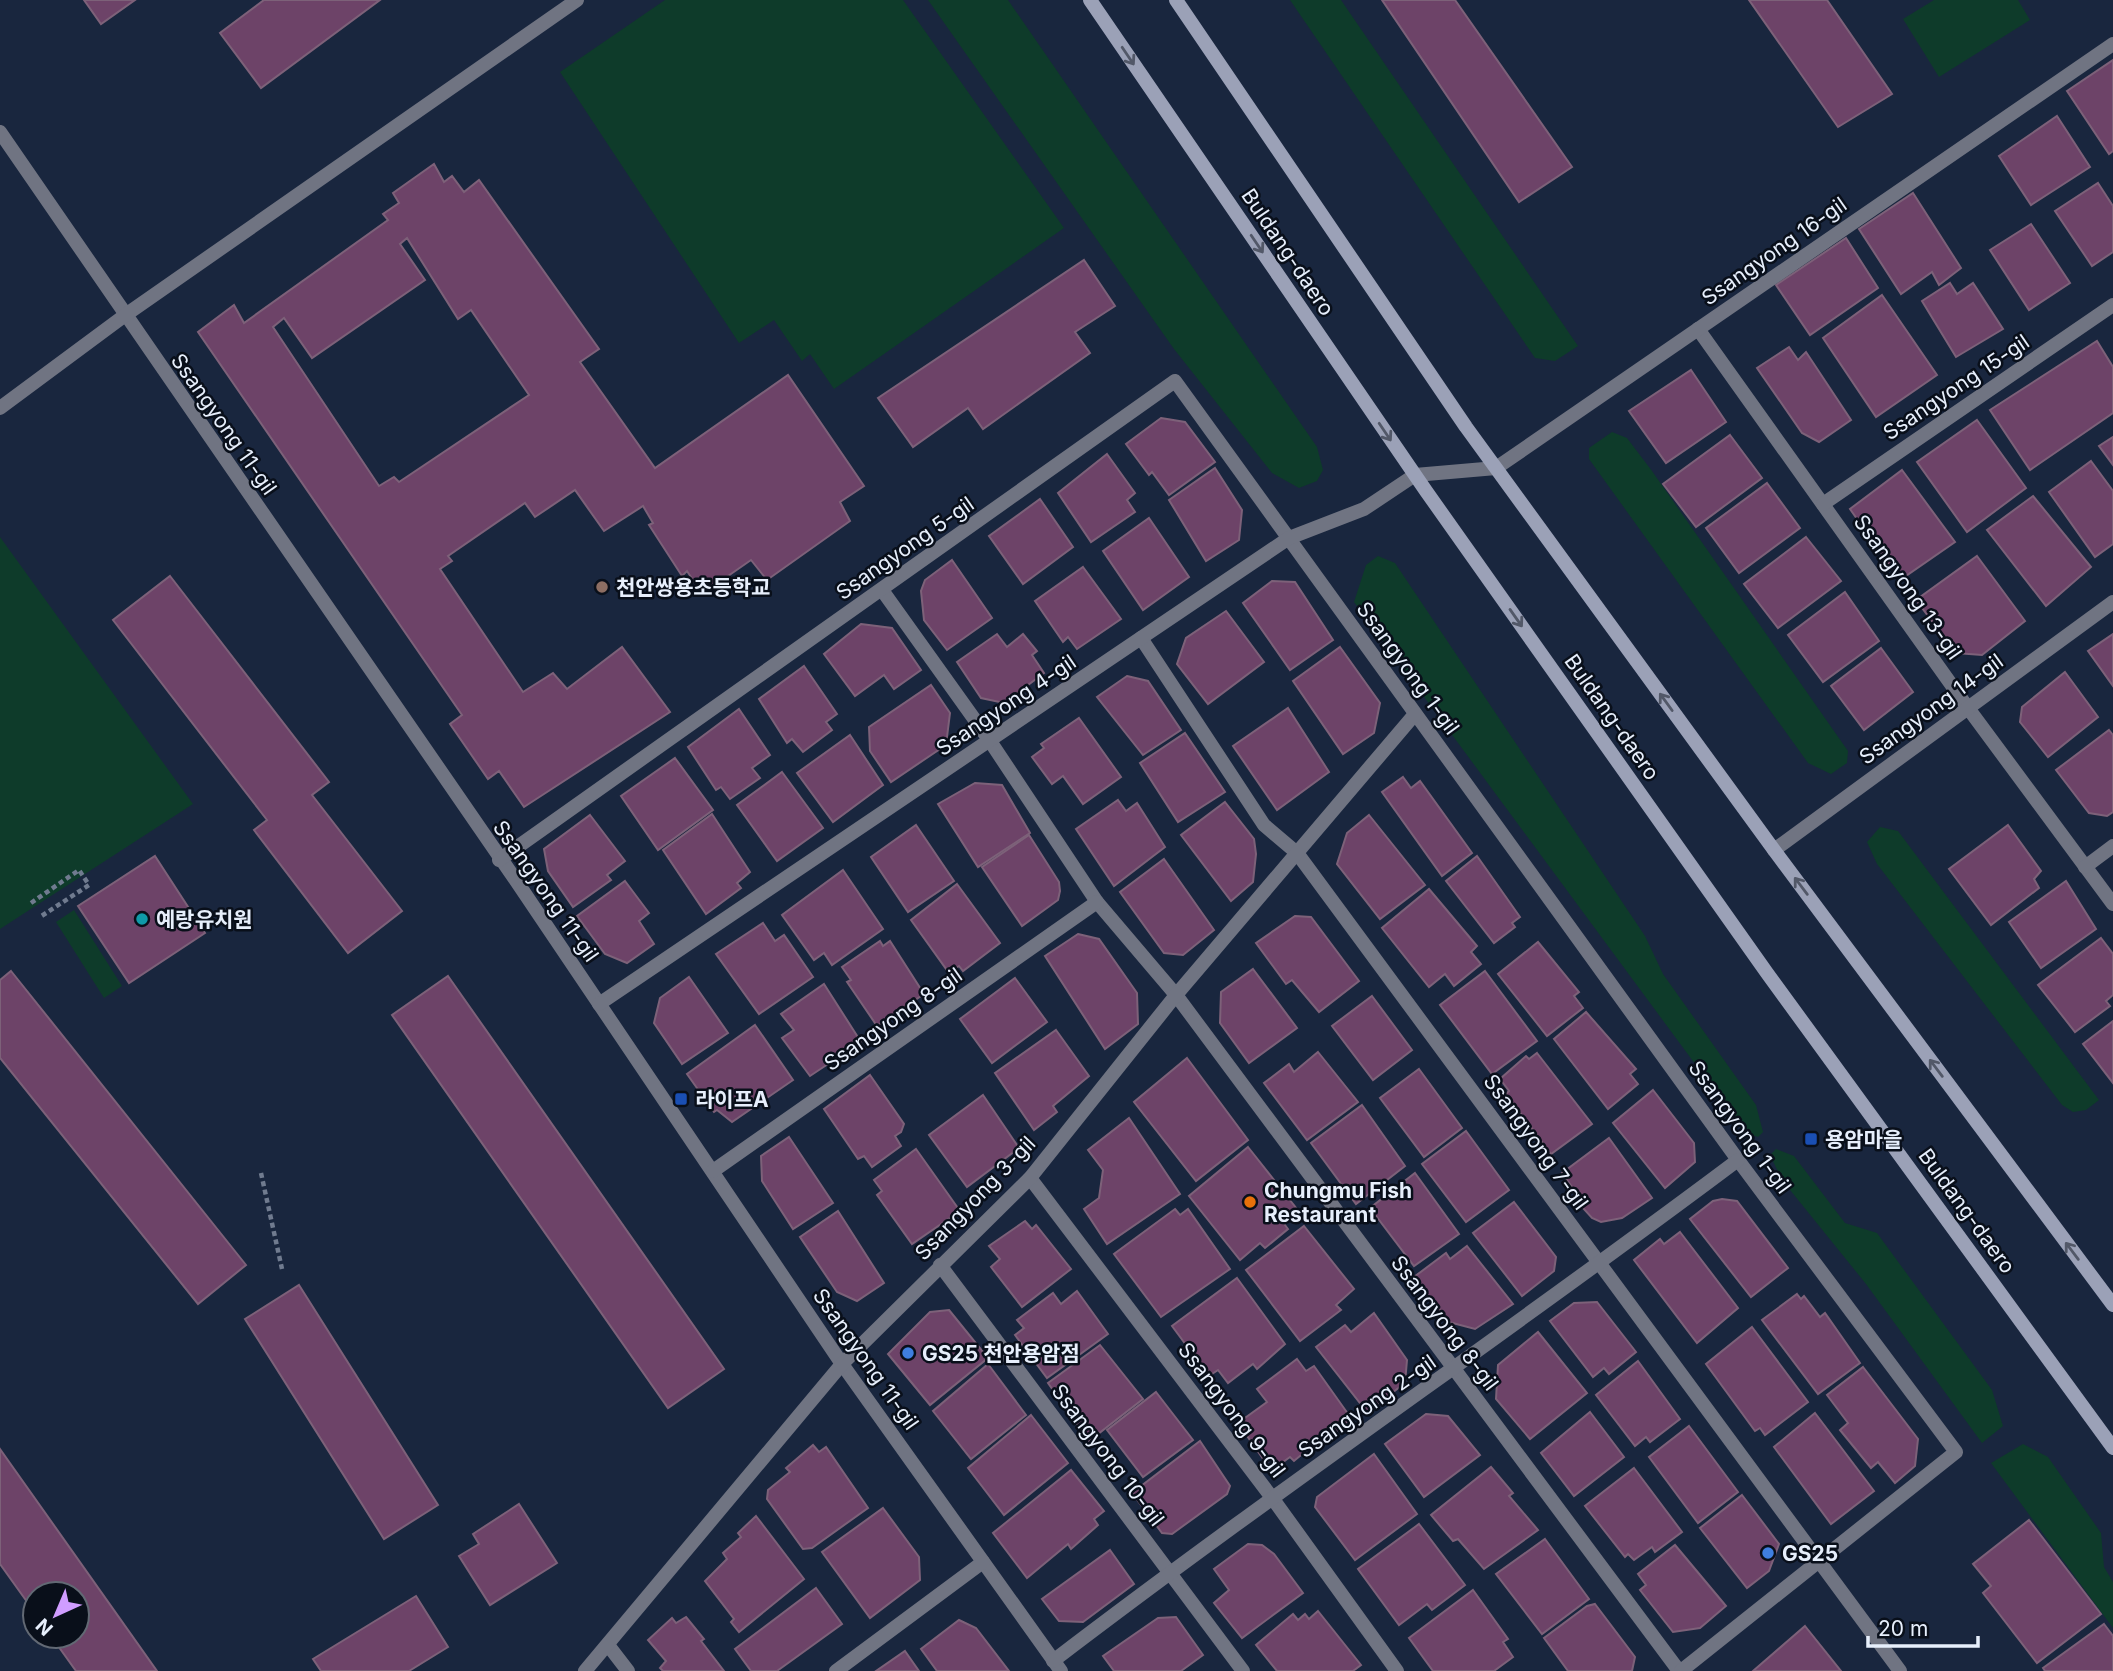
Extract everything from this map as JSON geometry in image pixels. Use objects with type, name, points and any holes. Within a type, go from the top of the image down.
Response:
[{"type":"main road","name":"Buldang-daero","points":[[1090,0],[1415,475],[1759,962],[2113,1448]]},
{"type":"main road","points":[[1176,0],[1496,468],[1774,850],[2113,1305]]},
{"type":"street","points":[[0,408],[124,316],[577,0]]},
{"type":"street","name":"Ssangyong 16-gil","points":[[1450,472],[1496,468],[2113,44]]},
{"type":"street","name":"Ssangyong 11-gil","points":[[0,132],[599,1004],[842,1364],[1057,1666]]},
{"type":"street","name":"Ssangyong 15-gil","points":[[1824,504],[2113,305]]},
{"type":"street","name":"Ssangyong 13-gil","points":[[1698,329],[1968,708],[2113,904]]},
{"type":"street","name":"Ssangyong 5-gil","points":[[499,860],[1175,381],[1289,538]]},
{"type":"street","name":"Ssangyong 4-gil","points":[[599,1004],[1289,538],[1364,509],[1415,475],[1450,472]]},
{"type":"street","name":"Ssangyong 1-gil","points":[[1289,538],[1738,1160],[1956,1452],[1680,1671]]},
{"type":"street","name":"Ssangyong 8-gil","points":[[883,590],[990,741],[1097,902],[1175,995],[1680,1671]]},
{"type":"street","name":"Ssangyong 14-gil","points":[[1774,850],[2113,602]]},
{"type":"street","name":"Ssangyong 7-gil","points":[[1141,638],[1264,825],[1297,853],[1900,1671]]},
{"type":"street","name":"Ssangyong 3-gil","points":[[585,1671],[842,1364],[1030,1178],[1175,995],[1415,714]]},
{"type":"street","points":[[2085,867],[2113,846]]},
{"type":"street","name":"Ssangyong 8-gil","points":[[713,1171],[1097,902]]},
{"type":"street","name":"Ssangyong 2-gil","points":[[1057,1666],[1169,1572],[1454,1370],[1738,1160]]},
{"type":"street","name":"Ssangyong 9-gil","points":[[1030,1178],[1273,1499],[1397,1671]]},
{"type":"street","name":"Ssangyong 10-gil","points":[[940,1265],[1243,1671]]},
{"type":"street","points":[[836,1671],[982,1562]]},
{"type":"street","points":[[608,1645],[628,1671]]},
{"type":"path","points":[[31,904],[79,870],[89,885],[40,917]]},
{"type":"path","points":[[261,1173],[282,1269]]},
{"type":"green space","points":[[665,0],[903,0],[1064,228],[834,389],[810,354],[802,361],[774,320],[739,343],[560,72]]},
{"type":"green space","points":[[928,0],[1008,0],[1317,447],[1323,470],[1317,481],[1299,488],[1272,473],[1174,349]]},
{"type":"green space","points":[[1290,0],[1341,0],[1578,346],[1555,361],[1535,358]]},
{"type":"green space","points":[[1934,0],[2018,0],[2030,20],[1939,77],[1903,19]]},
{"type":"green space","points":[[1612,432],[1627,438],[1652,471],[1848,751],[1847,763],[1831,774],[1808,763],[1589,459],[1589,448]]},
{"type":"green space","points":[[0,537],[193,804],[0,929]]},
{"type":"green space","points":[[1378,556],[1395,563],[1645,936],[1663,974],[1756,1105],[1763,1132],[1758,1137],[1746,1133],[1354,602],[1366,565]]},
{"type":"green space","points":[[1880,827],[1898,831],[2099,1100],[2086,1110],[2073,1112],[2062,1105],[1877,864],[1867,842]]},
{"type":"green space","points":[[74,910],[122,986],[104,998],[56,922]]},
{"type":"green space","points":[[1776,1149],[1794,1156],[1845,1223],[1877,1233],[1992,1390],[2003,1426],[1982,1443],[1866,1284],[1782,1180],[1770,1155]]},
{"type":"green space","points":[[2023,1444],[2048,1457],[2101,1533],[2104,1567],[2113,1582],[2113,1628],[1991,1463]]},
{"type":"building","points":[[84,0],[135,0],[101,24]]},
{"type":"building","points":[[264,0],[380,0],[261,88],[220,33]]},
{"type":"building","points":[[1382,0],[1455,0],[1572,167],[1519,202]]},
{"type":"building","points":[[1749,0],[1827,0],[1892,94],[1838,127]]},
{"type":"building","points":[[2113,60],[2113,151],[2109,154],[2067,91]]},
{"type":"building","points":[[2057,116],[2090,167],[2031,205],[1999,156]]},
{"type":"building","points":[[434,164],[444,182],[452,176],[464,192],[479,180],[599,349],[580,362],[655,468],[788,375],[864,486],[840,502],[850,521],[767,580],[751,560],[702,594],[687,571],[682,576],[649,525],[653,523],[643,506],[604,531],[575,490],[535,517],[525,503],[448,556],[452,561],[440,569],[523,692],[553,673],[567,689],[622,647],[670,712],[524,807],[499,771],[488,779],[450,724],[462,715],[198,332],[234,305],[244,323],[388,220],[383,214],[399,203],[393,193]],"holes":[[[407,238],[458,319],[471,310],[529,395],[399,482],[394,477],[379,486],[273,327],[284,318],[312,358],[425,280],[400,244]]]},
{"type":"building","points":[[2098,183],[2113,206],[2113,252],[2092,266],[2055,211]]},
{"type":"building","points":[[1913,193],[1961,268],[1939,285],[1932,272],[1901,294],[1859,229]]},
{"type":"building","points":[[2031,224],[2070,283],[2029,310],[1990,250]]},
{"type":"building","points":[[1846,238],[1878,288],[1810,335],[1776,285]]},
{"type":"building","points":[[1084,260],[1115,306],[1075,332],[1090,353],[983,429],[968,408],[913,447],[878,398]]},
{"type":"building","points":[[1950,283],[1957,294],[1973,283],[2003,329],[1956,357],[1922,301]]},
{"type":"building","points":[[1882,295],[1937,375],[1876,417],[1823,338]]},
{"type":"building","points":[[2097,341],[2113,367],[2113,413],[2030,470],[1990,410]]},
{"type":"building","points":[[1789,347],[1798,360],[1806,352],[1851,420],[1819,442],[1802,433],[1757,368]]},
{"type":"building","points":[[1691,370],[1726,422],[1666,463],[1629,411]]},
{"type":"building","points":[[1161,418],[1185,422],[1215,462],[1169,495],[1152,472],[1149,475],[1126,444]]},
{"type":"building","points":[[1977,420],[2026,488],[1967,532],[1917,462]]},
{"type":"building","points":[[1730,435],[1762,478],[1696,527],[1663,484]]},
{"type":"building","points":[[2113,437],[2113,465],[2099,446]]},
{"type":"building","points":[[1107,454],[1135,493],[1127,500],[1135,512],[1091,542],[1058,493]]},
{"type":"building","points":[[2091,461],[2113,491],[2113,544],[2095,557],[2049,492]]},
{"type":"building","points":[[1215,468],[1242,510],[1239,540],[1206,561],[1169,500]]},
{"type":"building","points":[[1902,470],[1955,542],[1900,580],[1850,509]]},
{"type":"building","points":[[1767,483],[1800,528],[1739,573],[1706,528]]},
{"type":"building","points":[[2033,496],[2091,567],[2046,606],[1987,530]]},
{"type":"building","points":[[1040,499],[1073,547],[1023,584],[989,536]]},
{"type":"building","points":[[1149,518],[1189,577],[1143,610],[1103,551]]},
{"type":"building","points":[[1806,537],[1841,581],[1778,628],[1744,584]]},
{"type":"building","points":[[1977,556],[2025,621],[1982,655],[1956,653],[1916,600]]},
{"type":"building","points":[[952,560],[992,618],[947,650],[924,620],[921,591],[925,580]]},
{"type":"building","points":[[1083,567],[1121,619],[1077,649],[1068,637],[1063,642],[1035,601]]},
{"type":"building","points":[[170,576],[329,782],[312,795],[402,911],[348,953],[254,830],[267,820],[113,620]]},
{"type":"building","points":[[1272,581],[1295,582],[1333,640],[1290,670],[1243,603]]},
{"type":"building","points":[[1845,592],[1879,641],[1823,682],[1788,635]]},
{"type":"building","points":[[1226,611],[1264,662],[1208,704],[1177,664],[1186,638]]},
{"type":"building","points":[[861,624],[892,628],[921,670],[894,689],[884,675],[855,696],[824,654]]},
{"type":"building","points":[[997,634],[1007,647],[1023,634],[1037,651],[1032,655],[1044,673],[1004,703],[981,698],[957,662]]},
{"type":"building","points":[[2113,634],[2113,686],[2088,651]]},
{"type":"building","points":[[1340,647],[1380,703],[1374,733],[1343,754],[1293,681]]},
{"type":"building","points":[[1881,648],[1913,692],[1864,730],[1831,686]]},
{"type":"building","points":[[804,666],[837,714],[826,722],[832,730],[803,752],[792,739],[787,743],[759,699]]},
{"type":"building","points":[[2065,672],[2098,717],[2048,757],[2020,722],[2022,707]]},
{"type":"building","points":[[1127,676],[1148,681],[1181,730],[1143,755],[1097,697]]},
{"type":"building","points":[[931,685],[950,713],[946,745],[891,782],[870,751],[869,727]]},
{"type":"building","points":[[1288,708],[1329,772],[1277,810],[1233,746]]},
{"type":"building","points":[[739,709],[770,755],[752,768],[760,778],[730,799],[721,787],[716,790],[688,747]]},
{"type":"building","points":[[1079,718],[1121,777],[1083,804],[1063,776],[1052,784],[1032,757],[1044,748],[1041,744]]},
{"type":"building","points":[[2109,730],[2113,735],[2113,812],[2107,816],[2089,813],[2056,770]]},
{"type":"building","points":[[1185,733],[1225,792],[1178,822],[1140,763]]},
{"type":"building","points":[[850,735],[883,785],[833,822],[797,773]]},
{"type":"building","points":[[675,758],[713,810],[658,850],[621,796]]},
{"type":"building","points":[[782,772],[823,828],[777,861],[737,805]]},
{"type":"building","points":[[1403,777],[1411,788],[1420,781],[1472,853],[1442,876],[1382,792]]},
{"type":"building","points":[[975,783],[1002,785],[1030,833],[978,867],[938,804]]},
{"type":"building","points":[[1118,800],[1126,811],[1137,803],[1165,847],[1114,886],[1076,829]]},
{"type":"building","points":[[1225,802],[1254,839],[1256,854],[1253,882],[1231,901],[1181,835]]},
{"type":"building","points":[[712,814],[750,872],[737,883],[741,888],[706,914],[663,850]]},
{"type":"building","points":[[590,815],[625,861],[607,875],[611,880],[573,907],[548,871],[544,849]]},
{"type":"building","points":[[1369,815],[1425,885],[1380,919],[1337,864],[1347,833]]},
{"type":"building","points":[[916,825],[954,881],[908,912],[871,857]]},
{"type":"building","points":[[2008,825],[2041,871],[2034,879],[2039,888],[1991,925],[1949,869]]},
{"type":"building","points":[[1029,835],[1059,882],[1060,891],[1058,900],[1022,926],[982,867]]},
{"type":"building","name":"예랑유치원","points":[[155,856],[205,933],[129,983],[78,906]]},
{"type":"building","points":[[1477,856],[1520,917],[1512,923],[1515,927],[1494,943],[1446,881]]},
{"type":"building","points":[[1164,859],[1214,930],[1183,955],[1164,953],[1120,892]]},
{"type":"building","points":[[843,870],[883,929],[832,965],[824,953],[814,960],[782,915]]},
{"type":"building","points":[[625,881],[649,913],[639,921],[654,944],[627,963],[605,954],[577,916]]},
{"type":"building","points":[[2066,881],[2096,929],[2041,968],[2009,922]]},
{"type":"building","points":[[957,884],[1000,943],[963,971],[959,966],[949,973],[911,920]]},
{"type":"building","points":[[1429,889],[1477,946],[1471,952],[1481,964],[1454,986],[1445,974],[1429,987],[1382,928]]},
{"type":"building","points":[[1295,916],[1311,917],[1359,981],[1319,1012],[1292,980],[1286,984],[1256,943]]},
{"type":"building","points":[[763,923],[775,941],[784,935],[813,977],[759,1014],[716,954]]},
{"type":"building","points":[[1078,934],[1099,939],[1137,993],[1138,1024],[1105,1049],[1045,956]]},
{"type":"building","points":[[2101,938],[2113,954],[2113,995],[2106,1001],[2110,1006],[2075,1032],[2038,985]]},
{"type":"building","points":[[880,941],[883,946],[890,941],[924,994],[877,1026],[847,982],[851,980],[842,967]]},
{"type":"building","points":[[1538,942],[1579,992],[1574,996],[1583,1008],[1547,1036],[1498,974]]},
{"type":"building","points":[[1253,969],[1297,1028],[1249,1063],[1220,1023],[1221,992]]},
{"type":"building","points":[[11,971],[246,1265],[198,1304],[0,1058],[0,980]]},
{"type":"building","points":[[1485,971],[1537,1041],[1492,1074],[1440,1005]]},
{"type":"building","points":[[448,976],[724,1369],[668,1408],[392,1015]]},
{"type":"building","points":[[689,977],[728,1033],[682,1064],[654,1023],[660,998]]},
{"type":"building","points":[[1015,978],[1047,1022],[992,1063],[960,1019]]},
{"type":"building","points":[[824,984],[861,1042],[810,1076],[782,1038],[794,1030],[781,1014]]},
{"type":"building","points":[[1372,996],[1412,1050],[1373,1080],[1332,1026]]},
{"type":"building","points":[[1586,1012],[1636,1069],[1630,1074],[1638,1084],[1608,1109],[1554,1039]]},
{"type":"building","points":[[2113,1021],[2113,1083],[2083,1044]]},
{"type":"building","points":[[755,1025],[793,1080],[732,1122],[717,1110],[714,1112],[687,1074]]},
{"type":"building","points":[[1056,1030],[1089,1076],[1053,1106],[1057,1112],[1034,1130],[995,1073]]},
{"type":"building","points":[[1318,1052],[1358,1102],[1307,1140],[1264,1083],[1289,1064],[1294,1072]]},
{"type":"building","points":[[1537,1053],[1592,1124],[1551,1154],[1506,1094],[1509,1091],[1500,1079],[1526,1056],[1529,1059]]},
{"type":"building","points":[[1187,1058],[1248,1140],[1196,1181],[1134,1102]]},
{"type":"building","points":[[1419,1069],[1462,1128],[1424,1157],[1380,1098]]},
{"type":"building","points":[[870,1075],[904,1124],[901,1132],[895,1136],[901,1146],[872,1167],[864,1156],[858,1159],[824,1109]]},
{"type":"building","points":[[1653,1090],[1694,1143],[1695,1162],[1665,1188],[1613,1123]]},
{"type":"building","points":[[983,1095],[1019,1148],[967,1187],[929,1135]]},
{"type":"building","points":[[1362,1105],[1405,1166],[1356,1204],[1311,1143]]},
{"type":"building","points":[[1129,1118],[1180,1194],[1107,1244],[1084,1209],[1099,1198],[1103,1170],[1088,1150]]},
{"type":"building","points":[[1466,1131],[1509,1190],[1466,1222],[1422,1164]]},
{"type":"building","points":[[789,1137],[833,1203],[793,1229],[762,1181],[761,1156]]},
{"type":"building","points":[[1609,1138],[1652,1198],[1622,1218],[1601,1222],[1592,1218],[1573,1197],[1577,1194],[1562,1173]]},
{"type":"building","points":[[1248,1147],[1297,1209],[1282,1221],[1288,1229],[1265,1248],[1260,1243],[1240,1260],[1189,1196]]},
{"type":"building","points":[[916,1149],[960,1211],[912,1244],[877,1195],[882,1191],[874,1180]]},
{"type":"building","points":[[1415,1173],[1459,1234],[1414,1266],[1370,1208]]},
{"type":"building","points":[[1713,1201],[1737,1201],[1788,1268],[1751,1297],[1690,1219]]},
{"type":"building","points":[[1514,1202],[1556,1257],[1554,1271],[1522,1296],[1473,1233]]},
{"type":"building","points":[[1175,1209],[1180,1215],[1188,1209],[1230,1269],[1161,1317],[1114,1254]]},
{"type":"building","points":[[838,1211],[884,1283],[857,1301],[837,1292],[800,1237]]},
{"type":"building","points":[[1025,1221],[1032,1229],[1036,1225],[1071,1269],[1022,1307],[991,1267],[1000,1259],[989,1246]]},
{"type":"building","points":[[1304,1226],[1354,1289],[1336,1305],[1341,1310],[1300,1341],[1246,1270]]},
{"type":"building","points":[[1680,1232],[1738,1308],[1697,1343],[1634,1260],[1660,1239],[1664,1244]]},
{"type":"building","points":[[1467,1246],[1513,1304],[1475,1329],[1449,1322],[1414,1277],[1446,1253],[1450,1259]]},
{"type":"building","points":[[1237,1278],[1285,1344],[1257,1369],[1253,1364],[1228,1383],[1218,1370],[1209,1376],[1172,1326]]},
{"type":"building","points":[[299,1285],[438,1505],[384,1539],[245,1319]]},
{"type":"building","points":[[1077,1291],[1108,1334],[1047,1378],[1015,1335],[1024,1328],[1017,1320],[1053,1293],[1061,1304]]},
{"type":"building","points":[[1797,1294],[1801,1299],[1804,1296],[1820,1317],[1825,1313],[1860,1363],[1818,1394],[1762,1320]]},
{"type":"building","points":[[1597,1302],[1636,1352],[1609,1374],[1604,1368],[1593,1377],[1550,1321],[1574,1303]]},
{"type":"building","points":[[949,1310],[988,1358],[930,1405],[888,1354],[930,1312]]},
{"type":"building","points":[[1374,1313],[1407,1360],[1405,1383],[1367,1412],[1316,1347],[1345,1325],[1351,1332]]},
{"type":"building","points":[[1752,1327],[1808,1402],[1765,1435],[1760,1428],[1755,1431],[1706,1364]]},
{"type":"building","points":[[1538,1332],[1587,1393],[1530,1439],[1496,1399],[1498,1365]]},
{"type":"building","points":[[1100,1345],[1143,1399],[1089,1441],[1048,1383]]},
{"type":"building","points":[[1297,1359],[1306,1371],[1314,1366],[1351,1418],[1316,1450],[1312,1446],[1294,1461],[1290,1457],[1279,1465],[1273,1457],[1266,1463],[1238,1423],[1267,1402],[1257,1389]]},
{"type":"building","points":[[1638,1361],[1680,1419],[1650,1442],[1646,1437],[1635,1446],[1596,1395]]},
{"type":"building","points":[[988,1364],[1026,1415],[971,1459],[933,1411]]},
{"type":"building","points":[[1863,1367],[1918,1439],[1915,1466],[1895,1483],[1878,1462],[1871,1468],[1840,1430],[1848,1423],[1827,1395]]},
{"type":"building","points":[[1156,1392],[1193,1440],[1143,1477],[1107,1430]]},
{"type":"building","points":[[1590,1412],[1624,1457],[1574,1496],[1541,1453]]},
{"type":"building","points":[[1815,1413],[1874,1491],[1831,1524],[1774,1447]]},
{"type":"building","points":[[1426,1414],[1448,1416],[1480,1455],[1424,1497],[1385,1444]]},
{"type":"building","points":[[1031,1415],[1068,1463],[1004,1515],[968,1468]]},
{"type":"building","points":[[1689,1426],[1738,1492],[1698,1523],[1649,1457]]},
{"type":"building","points":[[1200,1441],[1230,1486],[1227,1494],[1172,1534],[1162,1533],[1132,1493]]},
{"type":"building","points":[[813,1445],[819,1452],[826,1447],[868,1508],[812,1548],[803,1549],[767,1499],[768,1490],[790,1472],[786,1468]]},
{"type":"building","points":[[0,1449],[157,1671],[76,1671],[61,1650],[91,1650],[91,1580],[21,1580],[21,1593],[0,1564]]},
{"type":"building","points":[[1374,1454],[1417,1514],[1355,1560],[1315,1507],[1317,1497]]},
{"type":"building","points":[[1491,1467],[1513,1493],[1509,1496],[1538,1530],[1484,1569],[1458,1539],[1453,1541],[1431,1515]]},
{"type":"building","points":[[1634,1468],[1682,1532],[1655,1552],[1652,1547],[1634,1560],[1628,1554],[1625,1557],[1585,1506]]},
{"type":"building","points":[[1071,1470],[1104,1511],[1094,1519],[1098,1525],[1071,1549],[1068,1544],[1027,1578],[993,1533]]},
{"type":"building","points":[[1742,1495],[1779,1544],[1769,1571],[1747,1588],[1700,1528]]},
{"type":"building","points":[[519,1504],[557,1563],[490,1605],[459,1556],[479,1544],[473,1534]]},
{"type":"building","points":[[883,1508],[919,1557],[920,1580],[870,1618],[822,1552]]},
{"type":"building","points":[[756,1516],[804,1579],[739,1632],[731,1622],[734,1619],[705,1581],[727,1559],[723,1553],[741,1537],[738,1533]]},
{"type":"building","points":[[2029,1520],[2101,1614],[2037,1663],[1983,1593],[1991,1586],[1973,1564]]},
{"type":"building","points":[[1419,1524],[1465,1585],[1432,1610],[1427,1604],[1399,1625],[1358,1569]]},
{"type":"building","points":[[1545,1539],[1589,1599],[1542,1634],[1496,1574]]},
{"type":"building","points":[[1248,1544],[1262,1545],[1274,1554],[1303,1593],[1242,1638],[1214,1603],[1229,1590],[1214,1569]]},
{"type":"building","points":[[1675,1545],[1726,1606],[1700,1628],[1673,1632],[1640,1590],[1646,1585],[1638,1574]]},
{"type":"building","points":[[1110,1550],[1134,1584],[1083,1622],[1059,1621],[1042,1599]]},
{"type":"building","points":[[816,1588],[842,1624],[777,1671],[751,1671],[735,1649]]},
{"type":"building","points":[[1473,1590],[1508,1639],[1503,1642],[1513,1657],[1494,1671],[1433,1671],[1409,1638]]},
{"type":"building","points":[[416,1596],[448,1647],[409,1671],[321,1671],[313,1659]]},
{"type":"building","points":[[1595,1604],[1635,1657],[1632,1671],[1568,1671],[1544,1638],[1587,1606]]},
{"type":"building","points":[[1318,1611],[1361,1665],[1353,1671],[1277,1671],[1256,1645],[1293,1614],[1298,1620],[1305,1614],[1309,1619]]},
{"type":"building","points":[[686,1617],[724,1671],[663,1671],[660,1668],[666,1661],[648,1640],[672,1618],[676,1623]]},
{"type":"building","points":[[1176,1617],[1203,1655],[1181,1671],[1114,1671],[1103,1656],[1158,1618]]},
{"type":"building","points":[[959,1620],[976,1628],[1009,1671],[937,1671],[921,1649]]},
{"type":"building","points":[[2104,1624],[2113,1636],[2113,1671],[2045,1671],[2043,1668]]},
{"type":"building","points":[[1805,1626],[1841,1671],[1753,1671]]},
{"type":"building","points":[[905,1651],[919,1671],[876,1671]]},
{"type":"place","name":"천안쌍용초등학교","points":[[602,587]]},
{"type":"place","name":"예랑유치원","points":[[142,919]]},
{"type":"place","name":"라이프A","points":[[681,1099]]},
{"type":"place","name":"용암마을","points":[[1811,1139]]},
{"type":"place","name":"Chungmu Fish Restaurant","points":[[1250,1202]]},
{"type":"place","name":"GS25 천안용암점","points":[[908,1353]]},
{"type":"place","name":"GS25","points":[[1768,1553]]}]
